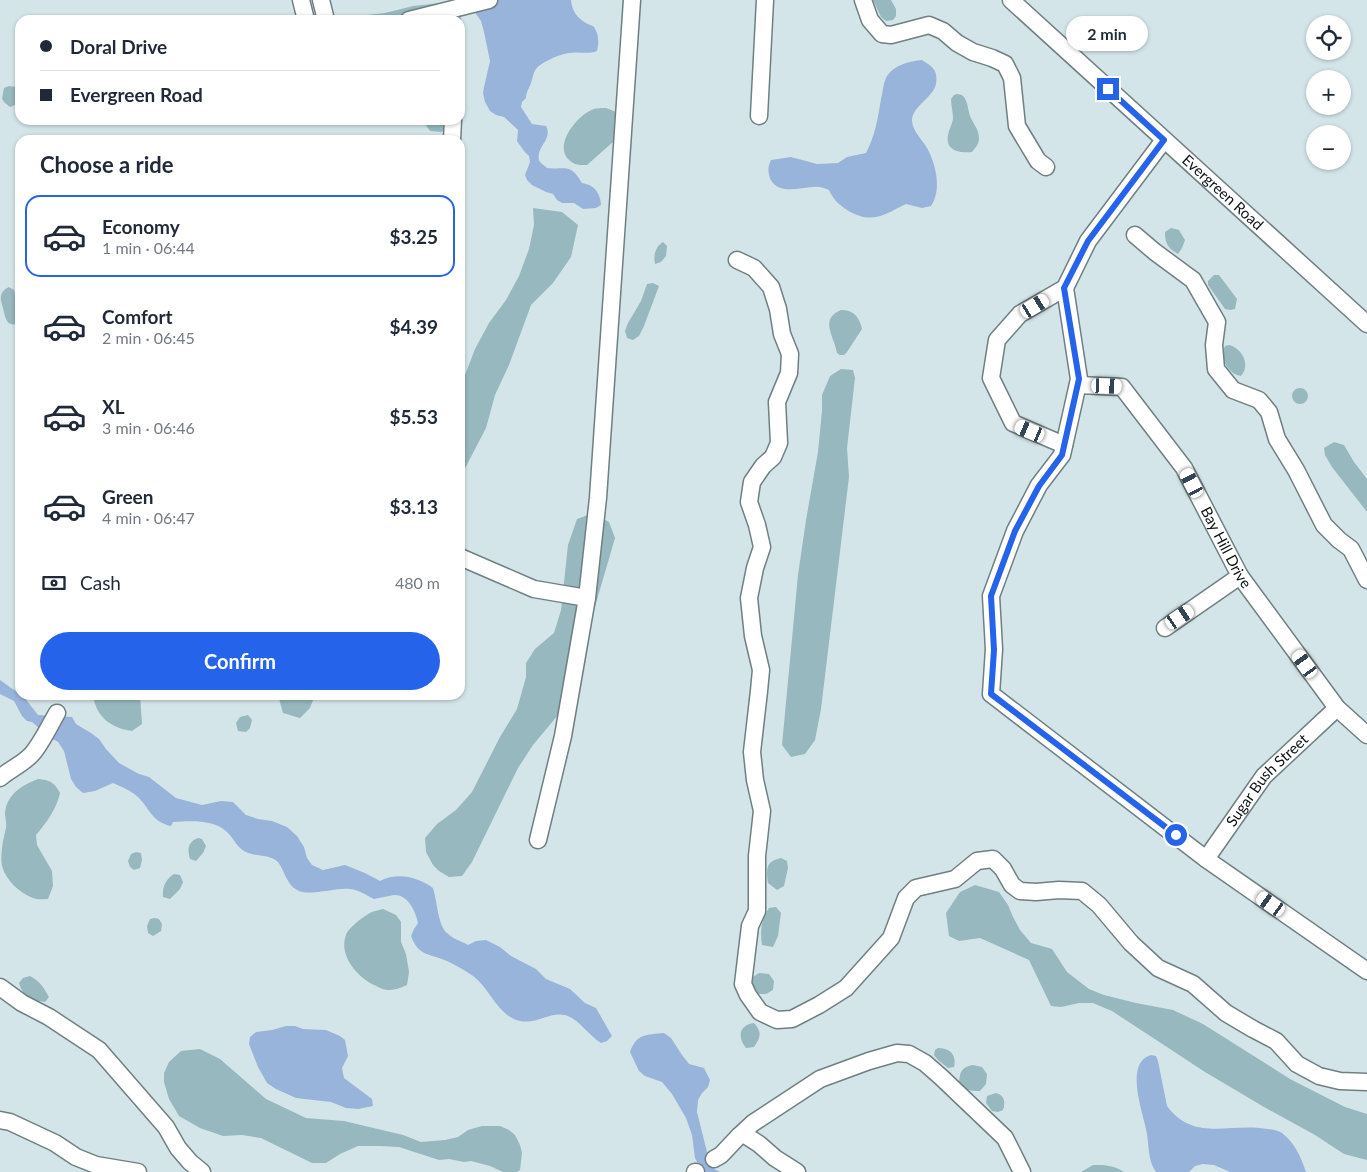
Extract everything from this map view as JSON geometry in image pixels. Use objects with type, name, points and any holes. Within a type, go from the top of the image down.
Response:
[{"type":"street","points":[[301,0],[305,15]]},
{"type":"street","points":[[321,0],[325,15]]},
{"type":"street","points":[[453,15],[489,0]]},
{"type":"street","points":[[538,840],[563,736],[587,598],[598,498],[632,0]]},
{"type":"street","points":[[759,116],[765,0]]},
{"type":"street","points":[[863,0],[870,20],[882,34],[891,35],[929,25],[943,31],[957,43],[973,52],[1005,64],[1012,78],[1017,126],[1038,161],[1046,166]]},
{"type":"street","name":"Evergreen Road","points":[[1011,0],[1367,324]]},
{"type":"street","points":[[1064,445],[1013,424],[991,378],[997,340],[1020,314],[1064,288],[1088,241],[1164,140]]},
{"type":"street","points":[[1135,234],[1155,252],[1193,280],[1217,322],[1214,345],[1216,369],[1233,390],[1259,400],[1269,412],[1277,439],[1296,470],[1324,525],[1350,549],[1367,580]]},
{"type":"street","points":[[737,260],[754,268],[771,288],[778,309],[782,334],[790,354],[789,373],[777,402],[779,443],[773,457],[763,466],[752,482],[750,502],[762,547],[755,568],[749,598],[753,636],[760,670],[752,752],[762,811],[757,856],[757,911],[750,926],[742,984],[760,1012],[777,1020],[792,1019],[846,988],[891,938],[906,898],[916,888],[956,879],[977,861],[993,859],[1003,869],[1012,885],[1020,891],[1082,891],[1099,905],[1131,943],[1158,968],[1193,984],[1226,1013],[1276,1041],[1297,1064],[1319,1076],[1340,1081],[1367,1082]]},
{"type":"street","points":[[1064,288],[1079,379],[1078,385],[1062,455],[1039,486],[1015,531],[991,596],[994,650],[991,694],[1206,859],[1367,971]]},
{"type":"street","name":"Bay Hill Drive","points":[[1078,385],[1122,387],[1184,468],[1240,576],[1337,708],[1367,735]]},
{"type":"street","points":[[465,559],[534,589],[587,598]]},
{"type":"street","points":[[1165,628],[1240,576]]},
{"type":"street","name":"Sugar Bush Street","points":[[1206,859],[1264,776],[1337,708]]},
{"type":"street","points":[[0,778],[33,754],[57,713]]},
{"type":"street","points":[[0,986],[22,1003],[49,1017],[98,1050],[166,1126],[178,1148],[202,1172]]},
{"type":"street","points":[[714,1159],[752,1124],[820,1079],[869,1061],[898,1053],[909,1054],[925,1064],[1000,1133],[1022,1172]]},
{"type":"street","points":[[0,1120],[10,1122],[55,1143],[76,1157],[96,1165],[138,1172]]},
{"type":"street","points":[[739,1136],[745,1135],[797,1172]]},
{"type":"shaded area","points":[[873,0],[891,0],[896,9],[896,16],[893,20],[886,21],[881,17]]},
{"type":"shaded area","points":[[441,3],[459,10],[460,15],[368,15],[413,6]]},
{"type":"shaded area","points":[[15,87],[15,105],[10,107],[2,99],[4,88]]},
{"type":"shaded area","points":[[957,94],[964,97],[978,132],[978,142],[972,152],[954,150],[949,145],[948,133],[953,119],[951,99]]},
{"type":"shaded area","points":[[606,108],[619,113],[620,128],[613,142],[587,165],[574,163],[564,153],[566,138],[570,130],[588,112]]},
{"type":"shaded area","points":[[426,125],[455,125],[452,129],[441,132],[430,131]]},
{"type":"shaded area","points":[[533,208],[562,212],[578,225],[571,257],[553,283],[531,305],[509,365],[495,395],[486,428],[465,468],[465,375],[475,349],[489,323],[506,300],[519,276],[529,249],[534,225]]},
{"type":"shaded area","points":[[1171,228],[1179,230],[1185,240],[1178,254],[1169,248],[1166,243],[1165,232]]},
{"type":"shaded area","points":[[663,242],[667,246],[666,256],[661,262],[655,264],[654,257],[656,251]]},
{"type":"shaded area","points":[[1214,275],[1219,275],[1237,299],[1235,309],[1225,309],[1208,285],[1208,281]]},
{"type":"shaded area","points":[[653,283],[659,286],[644,326],[639,336],[633,340],[627,338],[625,331],[628,323],[641,301],[647,284]]},
{"type":"shaded area","points":[[9,287],[14,290],[15,294],[15,324],[9,323],[5,315],[1,297],[5,289]]},
{"type":"shaded area","points":[[841,310],[849,311],[855,315],[860,321],[862,329],[844,355],[837,353],[829,323],[834,314]]},
{"type":"shaded area","points":[[1229,345],[1238,350],[1244,358],[1245,367],[1241,376],[1232,372],[1224,360],[1223,351],[1225,346]]},
{"type":"shaded area","points":[[841,369],[853,370],[855,378],[847,448],[849,477],[821,709],[815,740],[805,754],[791,757],[782,745],[798,575],[818,452],[822,395],[830,376]]},
{"type":"shaded area","points":[[1300,388],[1308,396],[1300,404],[1292,396]]},
{"type":"shaded area","points":[[1334,442],[1344,445],[1367,479],[1367,512],[1325,455],[1324,448]]},
{"type":"shaded area","points":[[593,513],[609,522],[615,538],[568,699],[518,768],[472,862],[462,876],[449,877],[433,865],[426,852],[425,838],[437,824],[456,810],[472,792],[500,737],[517,709],[526,677],[526,663],[535,649],[554,633],[561,610],[568,545],[577,519]]},
{"type":"shaded area","points":[[94,700],[140,700],[142,724],[132,731],[117,727],[101,715]]},
{"type":"shaded area","points":[[279,700],[313,700],[310,708],[300,718],[283,713]]},
{"type":"shaded area","points":[[248,715],[252,720],[250,728],[246,732],[238,731],[236,723],[240,717]]},
{"type":"shaded area","points":[[38,779],[51,782],[60,793],[51,816],[36,835],[37,845],[52,871],[53,886],[48,899],[35,899],[18,889],[10,881],[1,861],[6,826],[6,806],[16,791]]},
{"type":"shaded area","points":[[198,838],[202,839],[206,846],[196,861],[190,859],[189,849],[190,844]]},
{"type":"shaded area","points":[[141,853],[142,860],[140,868],[134,870],[130,867],[128,861],[131,854]]},
{"type":"shaded area","points":[[781,858],[787,861],[788,868],[784,886],[777,890],[768,883],[767,870],[772,861]]},
{"type":"shaded area","points":[[174,874],[180,875],[183,882],[180,889],[170,899],[163,897],[165,884]]},
{"type":"shaded area","points":[[975,885],[999,892],[1008,905],[1020,930],[1031,943],[1052,949],[1067,972],[1089,989],[1136,1003],[1173,1010],[1203,1024],[1290,1079],[1345,1107],[1367,1114],[1367,1160],[1344,1154],[1315,1135],[1205,1072],[1112,1011],[1093,1003],[1079,1003],[1061,1007],[1051,1006],[1029,960],[980,938],[959,941],[949,936],[946,913],[960,892]]},
{"type":"shaded area","points":[[776,907],[781,913],[778,936],[773,947],[762,945],[761,930],[764,917],[769,908]]},
{"type":"shaded area","points":[[383,909],[396,915],[401,922],[401,942],[406,954],[409,972],[407,985],[398,989],[383,989],[370,983],[359,974],[346,956],[344,942],[350,929],[372,912]]},
{"type":"shaded area","points":[[150,919],[159,919],[162,924],[161,931],[153,936],[148,933],[147,926]]},
{"type":"shaded area","points":[[759,973],[769,974],[774,981],[773,990],[766,994],[759,994],[752,987],[753,977]]},
{"type":"shaded area","points":[[30,976],[39,982],[49,997],[45,1002],[32,999],[23,992],[19,983],[23,978]]},
{"type":"shaded area","points":[[754,1023],[758,1029],[759,1037],[754,1047],[746,1048],[741,1040],[741,1032],[745,1026]]},
{"type":"shaded area","points":[[938,1048],[946,1049],[952,1053],[955,1063],[954,1067],[948,1068],[938,1060],[934,1055],[935,1050]]},
{"type":"shaded area","points":[[200,1049],[220,1059],[266,1099],[306,1118],[344,1121],[403,1135],[421,1142],[458,1137],[468,1130],[482,1126],[500,1126],[515,1135],[520,1145],[522,1153],[520,1170],[517,1172],[503,1172],[471,1161],[439,1160],[399,1147],[380,1146],[358,1146],[326,1163],[312,1163],[261,1138],[242,1135],[223,1136],[200,1128],[179,1116],[169,1099],[164,1082],[164,1073],[169,1062],[181,1051]]},
{"type":"shaded area","points":[[973,1065],[982,1067],[987,1074],[986,1084],[980,1091],[968,1090],[959,1082],[962,1070]]},
{"type":"shaded area","points":[[996,1093],[1003,1097],[1004,1102],[1003,1110],[998,1112],[992,1111],[986,1103],[987,1096]]},
{"type":"shaded area","points":[[1093,1165],[1105,1165],[1124,1172],[1081,1172]]},
{"type":"water","points":[[476,0],[571,0],[574,11],[578,16],[596,30],[598,39],[597,51],[565,54],[539,66],[535,71],[521,107],[532,124],[546,126],[548,131],[546,140],[539,153],[540,162],[547,168],[571,170],[582,183],[593,187],[601,202],[601,205],[596,208],[583,209],[574,203],[562,203],[553,194],[532,185],[527,180],[525,175],[530,162],[529,156],[517,141],[518,130],[504,117],[490,111],[485,102],[483,93],[490,61],[481,21],[476,14]]},
{"type":"water","points":[[922,60],[934,69],[936,84],[931,94],[915,111],[912,121],[916,132],[930,154],[935,169],[937,185],[931,206],[922,208],[906,204],[884,215],[871,218],[864,217],[844,208],[827,189],[815,187],[788,189],[776,186],[772,182],[768,169],[771,160],[791,157],[817,164],[838,163],[847,157],[866,153],[876,127],[887,76],[898,66]]},
{"type":"water","points":[[0,680],[15,691],[15,700],[26,700],[38,715],[72,717],[76,724],[99,739],[119,763],[139,774],[149,777],[176,798],[202,805],[221,801],[233,802],[246,815],[272,821],[287,827],[297,836],[312,865],[323,870],[345,865],[380,881],[400,876],[427,884],[433,888],[442,925],[449,935],[468,945],[476,941],[486,940],[536,969],[546,979],[570,989],[585,1003],[596,1008],[612,1036],[607,1041],[601,1043],[575,1020],[565,1015],[552,1015],[526,1022],[512,1018],[500,1008],[482,984],[467,972],[417,948],[411,936],[418,923],[417,919],[407,901],[399,895],[374,899],[350,889],[302,892],[291,885],[275,859],[243,851],[223,828],[209,823],[194,821],[173,822],[171,826],[165,824],[155,818],[135,795],[113,783],[95,791],[83,793],[71,779],[64,751],[58,742],[49,737],[32,722],[27,721],[14,701],[0,694]]},
{"type":"water","points":[[286,1026],[326,1030],[345,1040],[348,1056],[342,1068],[344,1078],[372,1099],[373,1106],[358,1109],[346,1108],[331,1102],[296,1098],[267,1083],[249,1044],[250,1037],[256,1032]]},
{"type":"water","points":[[664,1033],[671,1038],[689,1064],[704,1068],[710,1080],[708,1087],[698,1100],[697,1112],[708,1156],[714,1169],[720,1172],[702,1172],[695,1158],[692,1135],[686,1118],[672,1094],[662,1082],[645,1076],[639,1071],[630,1052],[639,1038]]},
{"type":"water","points":[[1151,1055],[1156,1056],[1158,1061],[1167,1106],[1177,1117],[1198,1127],[1210,1129],[1259,1128],[1271,1129],[1282,1133],[1294,1146],[1306,1172],[1230,1172],[1214,1165],[1203,1164],[1195,1166],[1189,1172],[1156,1172],[1150,1159],[1147,1134],[1137,1090],[1138,1068],[1143,1060]]},
{"type":"route","points":[[1108,89],[1164,140],[1088,241],[1064,288],[1079,379],[1062,455],[1039,486],[1015,531],[991,596],[994,650],[991,694],[1176,835]]}]
